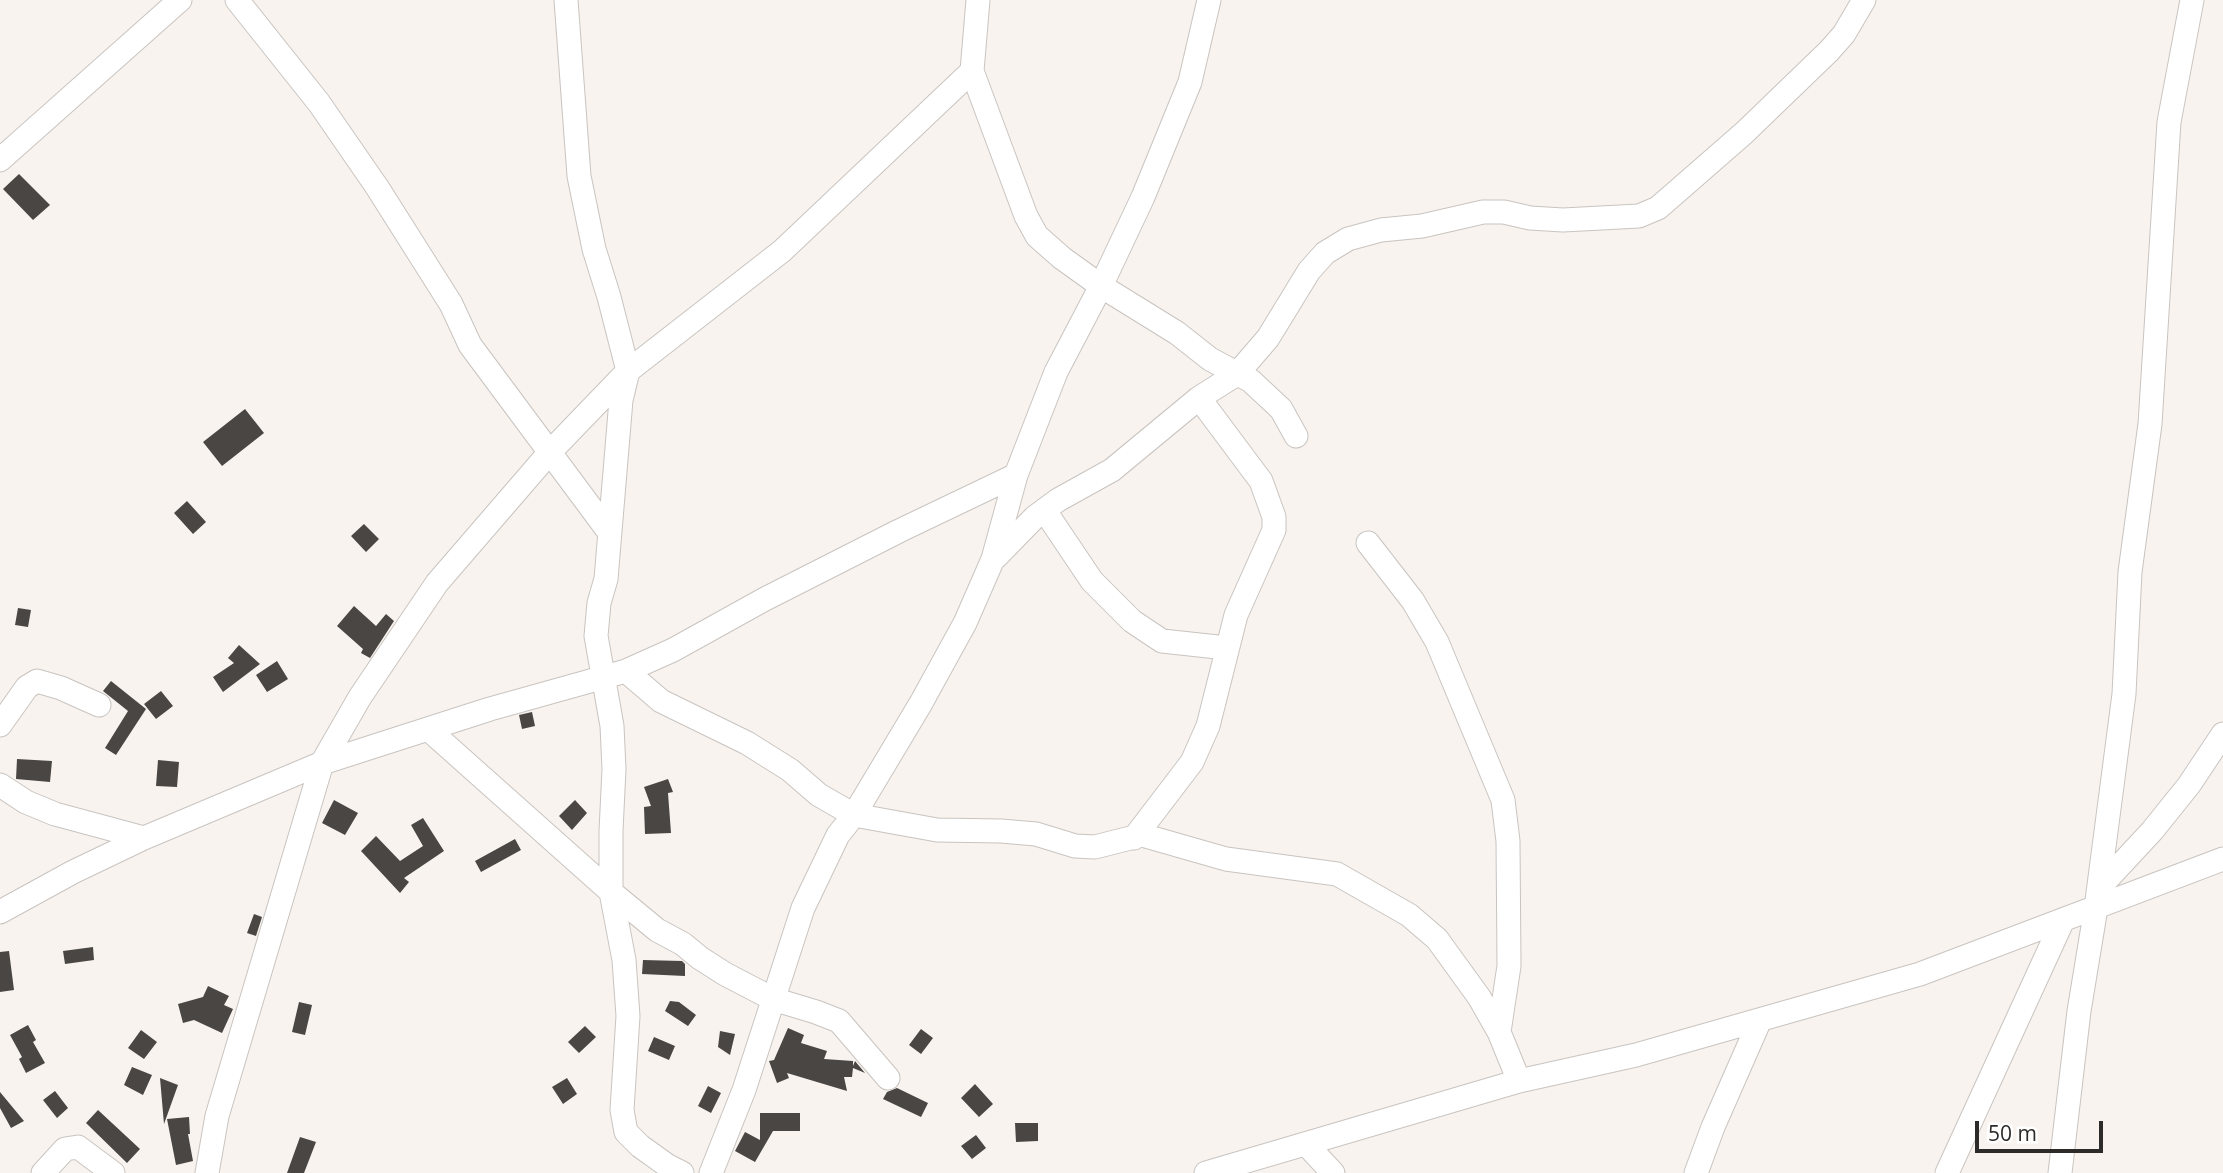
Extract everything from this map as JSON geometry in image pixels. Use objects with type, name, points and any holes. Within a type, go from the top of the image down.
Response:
[{"type":"street","points":[[0,160],[180,0]]},
{"type":"street","points":[[237,0],[319,103],[377,187],[451,304],[470,345],[609,532]]},
{"type":"street","points":[[566,0],[579,176],[594,249],[628,371],[621,400],[606,579],[599,603],[596,636],[612,726],[614,759],[611,892],[624,960],[628,1016],[622,1110],[626,1132],[650,1153],[682,1173]]},
{"type":"street","points":[[978,0],[972,71],[1026,216],[1037,236],[1101,286],[1177,333],[1210,359],[1251,381],[1281,409],[1296,436]]},
{"type":"street","points":[[711,1173],[744,1090],[803,908],[838,835],[854,815],[965,623],[993,559],[1016,475],[1056,372],[1143,197],[1189,82],[1209,0]]},
{"type":"street","points":[[993,559],[1045,511],[1112,470],[1199,398],[1237,374],[1268,338],[1309,271],[1325,253],[1348,239],[1381,230],[1422,226],[1483,212],[1563,220],[1639,216],[1658,208],[1744,133],[1829,51],[1844,34],[1864,0]]},
{"type":"street","points":[[2060,1173],[2079,1011],[2124,694],[2130,572],[2150,424],[2168,122],[2192,0]]},
{"type":"street","points":[[207,1173],[217,1116],[322,763],[360,697],[437,583],[550,452],[628,371],[782,251],[972,71]]},
{"type":"street","points":[[1199,398],[1210,359]]},
{"type":"street","points":[[1134,838],[1192,762],[1208,726],[1236,615],[1274,530],[1274,517],[1261,481],[1199,398]]},
{"type":"street","points":[[0,912],[73,872],[144,838],[322,763],[489,709],[626,671],[673,650],[765,599],[1016,475]]},
{"type":"street","points":[[1045,511],[1093,581],[1132,621],[1162,641],[1227,648]]},
{"type":"street","points":[[1368,543],[1413,601],[1437,642],[1503,800],[1507,841],[1509,966],[1499,1032]]},
{"type":"street","points":[[626,671],[661,701],[747,743],[854,815],[937,830],[1036,834],[1075,846],[1095,847],[1142,835],[1226,859],[1337,874],[1409,915],[1437,939],[1479,997],[1499,1032],[1519,1081]]},
{"type":"street","points":[[0,725],[27,687],[37,681],[61,688],[99,705]]},
{"type":"street","points":[[428,729],[657,930],[683,944],[725,974],[773,999],[839,1021],[888,1078]]},
{"type":"street","points":[[2097,898],[2189,785],[2223,734]]},
{"type":"street","points":[[0,785],[26,802],[55,814],[144,838]]},
{"type":"street","points":[[1206,1173],[1519,1081],[1636,1055],[1920,974],[2063,920],[2097,898],[2223,859]]},
{"type":"street","points":[[1947,1173],[2063,920]]},
{"type":"street","points":[[1696,1173],[1760,1020]]},
{"type":"street","points":[[1306,1144],[1333,1173]]},
{"type":"street","points":[[43,1173],[65,1149],[78,1147],[113,1173]]},
{"type":"building","points":[[19,174],[50,205],[33,220],[3,189]]},
{"type":"building","points":[[245,409],[264,433],[222,466],[203,442]]},
{"type":"building","points":[[187,501],[206,522],[193,534],[174,513]]},
{"type":"building","points":[[364,524],[379,539],[366,552],[351,536]]},
{"type":"building","points":[[354,606],[376,626],[386,614],[394,621],[370,658],[361,653],[363,649],[337,626]]},
{"type":"building","points":[[18,608],[31,610],[28,627],[15,625]]},
{"type":"building","points":[[239,645],[260,664],[223,692],[213,677],[234,663],[228,658]]},
{"type":"building","points":[[277,661],[288,679],[267,692],[256,675]]},
{"type":"building","points":[[111,681],[146,709],[116,755],[105,748],[128,711],[103,691]]},
{"type":"building","points":[[161,691],[173,706],[156,719],[144,704]]},
{"type":"building","points":[[532,712],[535,726],[522,729],[519,715]]},
{"type":"building","points":[[17,759],[52,761],[50,782],[16,779]]},
{"type":"building","points":[[158,760],[179,762],[177,787],[156,786]]},
{"type":"building","points":[[668,779],[673,792],[668,793],[671,833],[645,834],[644,807],[651,806],[644,787]]},
{"type":"building","points":[[334,800],[358,813],[345,835],[322,823]]},
{"type":"building","points":[[575,800],[587,813],[572,830],[559,816]]},
{"type":"building","points":[[423,818],[444,851],[404,878],[409,882],[400,893],[361,851],[376,836],[400,861],[423,846],[411,825]]},
{"type":"building","points":[[515,839],[521,850],[481,872],[475,861]]},
{"type":"building","points":[[254,914],[262,917],[256,936],[247,933]]},
{"type":"building","points":[[93,947],[94,960],[65,964],[63,951]]},
{"type":"building","points":[[9,951],[14,990],[0,992],[0,952]]},
{"type":"building","points":[[643,960],[682,961],[685,964],[685,976],[642,974]]},
{"type":"building","points":[[208,986],[229,996],[224,1005],[233,1009],[222,1033],[194,1020],[183,1023],[178,1004],[203,997]]},
{"type":"building","points":[[670,1001],[679,1002],[696,1015],[688,1026],[665,1011]]},
{"type":"building","points":[[299,1002],[312,1005],[305,1035],[292,1032]]},
{"type":"building","points":[[28,1025],[36,1040],[33,1042],[45,1063],[26,1073],[19,1059],[22,1057],[10,1035]]},
{"type":"building","points":[[585,1026],[596,1037],[579,1053],[568,1042]]},
{"type":"building","points":[[788,1028],[804,1035],[801,1043],[827,1051],[824,1059],[853,1061],[853,1066],[855,1061],[865,1073],[853,1068],[852,1077],[844,1077],[847,1091],[787,1073],[789,1078],[777,1083],[769,1061],[774,1060]]},
{"type":"building","points":[[921,1029],[933,1038],[921,1054],[909,1045]]},
{"type":"building","points":[[141,1030],[157,1042],[144,1059],[128,1048]]},
{"type":"building","points":[[720,1031],[735,1034],[730,1055],[718,1047]]},
{"type":"building","points":[[654,1037],[675,1046],[669,1060],[648,1051]]},
{"type":"building","points":[[132,1067],[152,1075],[143,1095],[124,1085]]},
{"type":"building","points":[[160,1078],[178,1085],[164,1124]]},
{"type":"building","points":[[567,1078],[577,1094],[563,1104],[552,1087]]},
{"type":"building","points":[[975,1084],[993,1104],[979,1117],[961,1098]]},
{"type":"building","points":[[708,1086],[721,1093],[711,1113],[698,1106]]},
{"type":"building","points":[[897,1088],[928,1103],[921,1117],[883,1099],[887,1092]]},
{"type":"building","points":[[55,1091],[68,1108],[57,1118],[43,1100]]},
{"type":"building","points":[[0,1092],[24,1121],[11,1128],[0,1108]]},
{"type":"building","points":[[98,1110],[140,1149],[127,1163],[86,1123]]},
{"type":"building","points":[[760,1113],[800,1113],[800,1131],[773,1131],[755,1162],[735,1151],[745,1132],[760,1140]]},
{"type":"building","points":[[189,1117],[188,1134],[193,1161],[176,1165],[167,1119]]},
{"type":"building","points":[[1015,1123],[1038,1123],[1038,1141],[1016,1142]]},
{"type":"building","points":[[976,1135],[986,1148],[972,1159],[961,1146]]},
{"type":"building","points":[[300,1137],[316,1142],[304,1173],[287,1173]]}]
